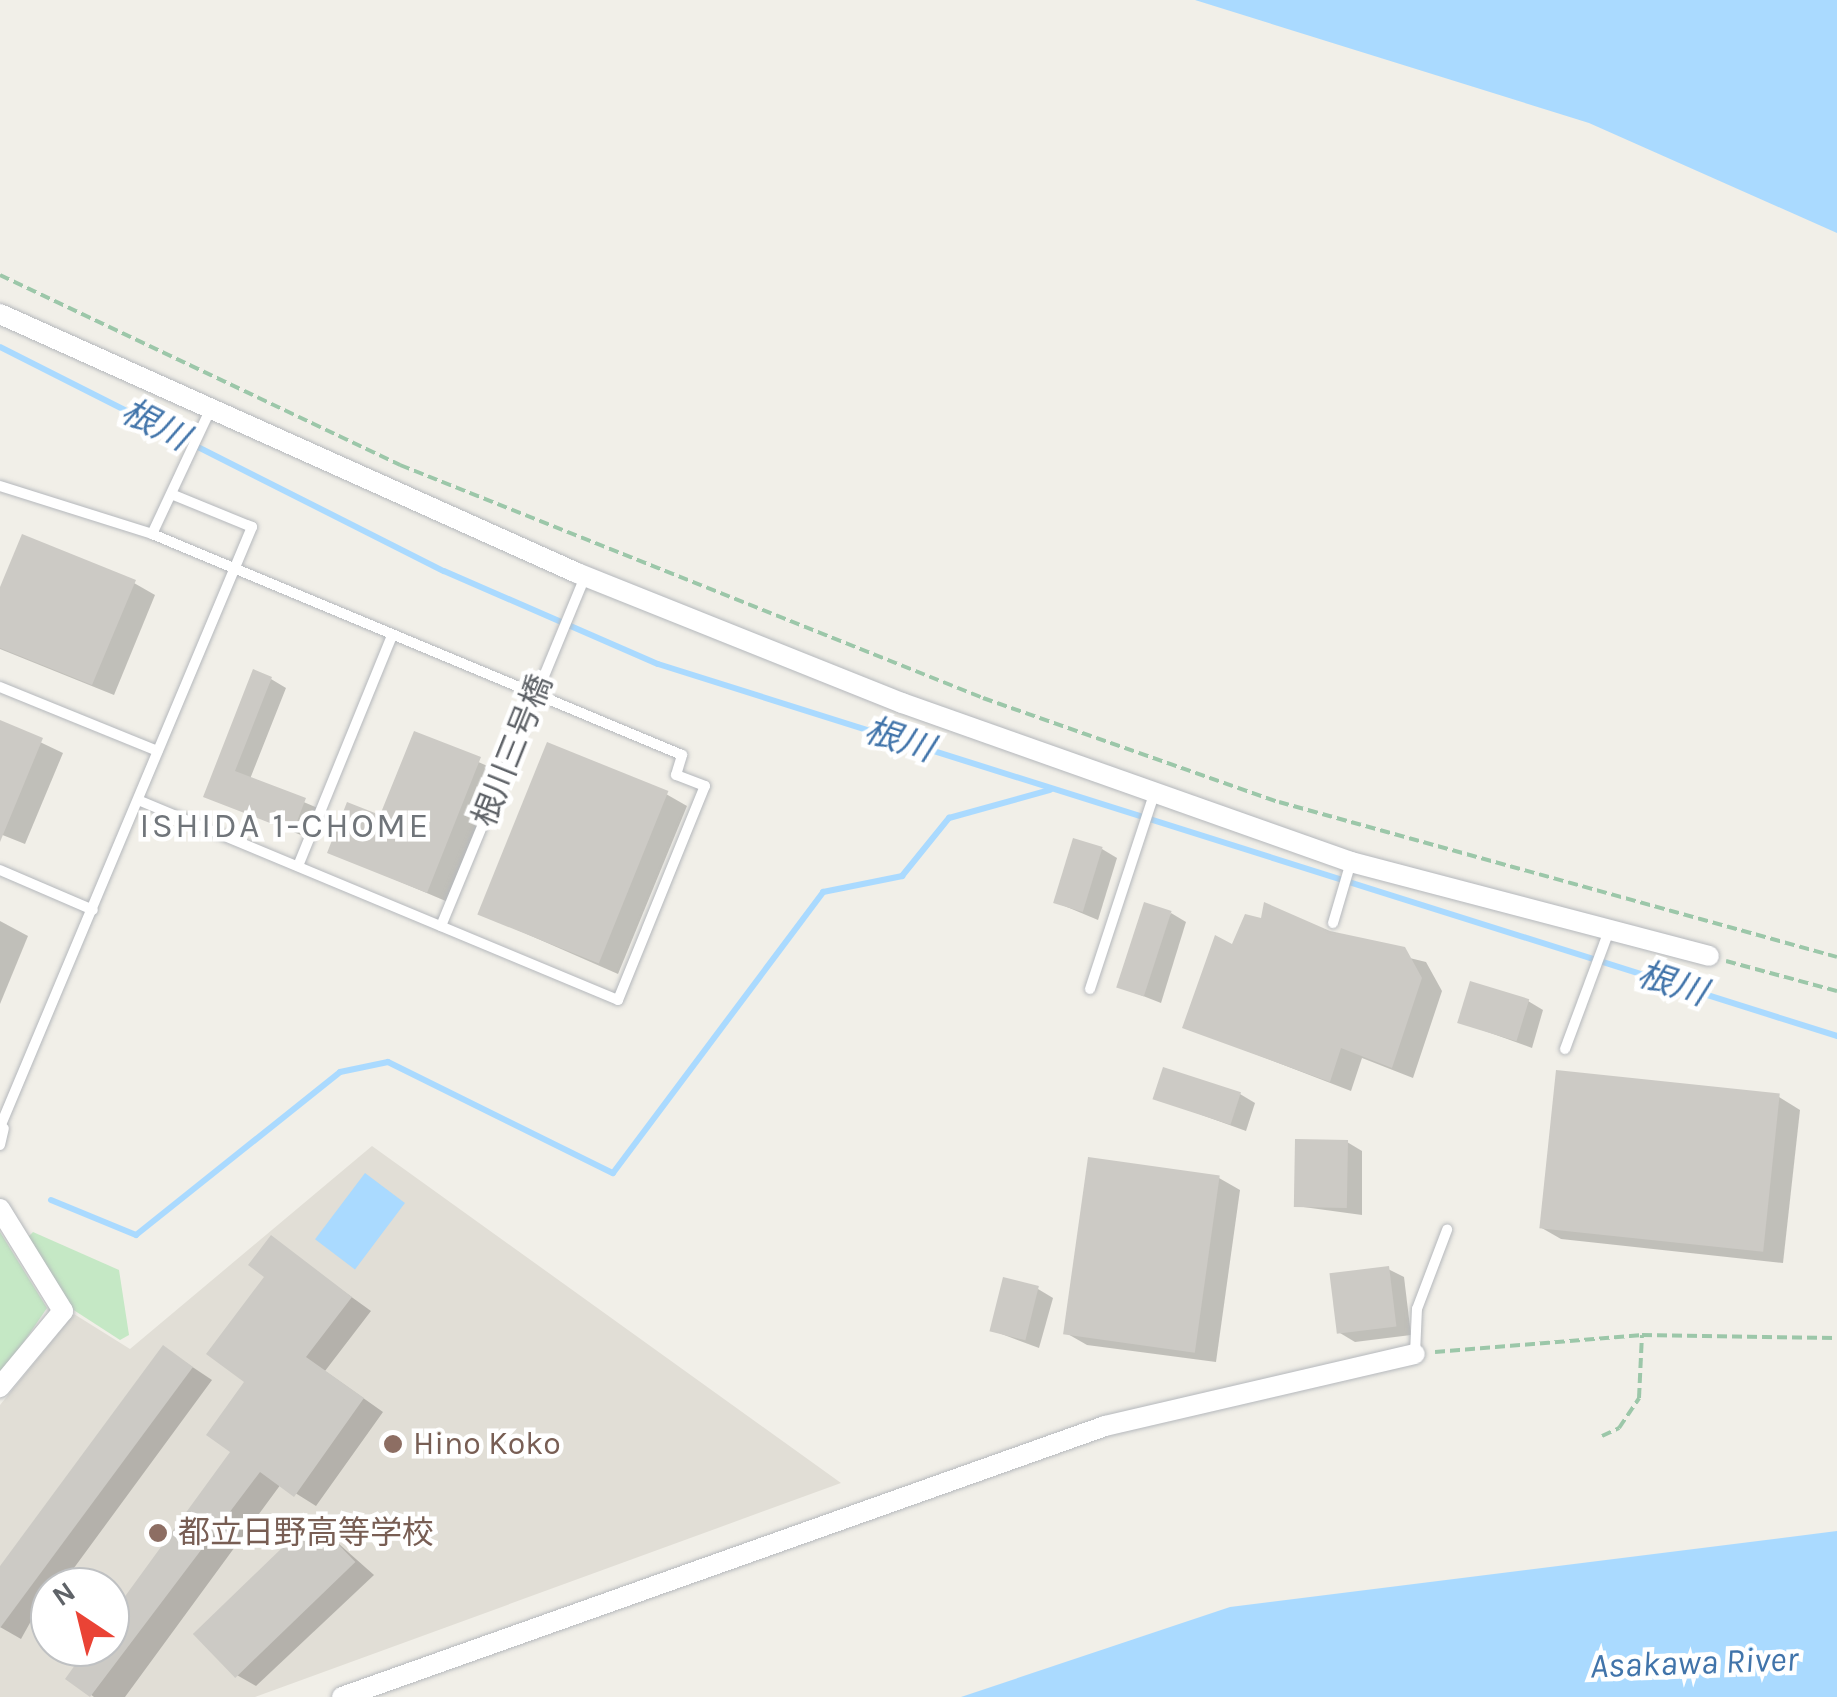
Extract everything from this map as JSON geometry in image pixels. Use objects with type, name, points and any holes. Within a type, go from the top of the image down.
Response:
[{"type":"street","points":[[0,314],[585,576],[1150,805],[1350,867],[1709,956]]},
{"type":"street","points":[[0,1209],[64,1312],[0,1387]]},
{"type":"street","points":[[342,1697],[1104,1426],[1416,1354]]},
{"type":"lane","points":[[152,534],[210,410]]},
{"type":"lane","points":[[0,486],[152,534],[229,570],[682,755],[676,775],[706,786],[618,1000],[138,800]]},
{"type":"lane","points":[[0,1146],[2,1127],[229,570],[252,527],[171,494]]},
{"type":"lane","name":"根川三号橋","points":[[441,926],[585,576]]},
{"type":"lane","points":[[298,866],[392,636]]},
{"type":"lane","points":[[0,688],[158,751]]},
{"type":"lane","points":[[1090,989],[1150,805]]},
{"type":"lane","points":[[1334,923],[1350,867]]},
{"type":"lane","points":[[0,870],[93,910]]},
{"type":"lane","points":[[1565,1049],[1609,930]]},
{"type":"lane","points":[[1416,1354],[1417,1309],[1446,1230]]},
{"type":"path","points":[[0,275],[400,465],[983,698],[1279,802],[1837,957]]},
{"type":"path","points":[[1709,956],[1837,991]]},
{"type":"path","points":[[1416,1354],[1642,1335],[1837,1338]]},
{"type":"path","points":[[1602,1436],[1620,1428],[1638,1398],[1642,1335]]},
{"type":"shaded area","name":"Hino Koko","points":[[372,1146],[841,1483],[255,1697],[0,1697],[0,1405],[74,1314],[130,1349]]},
{"type":"green space","points":[[0,1232],[47,1308],[0,1377]]},
{"type":"green space","points":[[33,1232],[119,1270],[129,1335],[120,1340],[69,1307],[27,1238]]},
{"type":"water","points":[[1195,0],[1837,0],[1837,233],[1589,123]]},
{"type":"water","points":[[365,1173],[405,1203],[355,1269],[315,1239]]},
{"type":"water","name":"Asakawa River","points":[[1837,1531],[1837,1697],[961,1697],[1230,1607]]},
{"type":"building","points":[[22,534],[136,580],[92,685],[0,648],[0,587]]},
{"type":"building","points":[[253,669],[272,677],[235,771],[306,798],[293,832],[203,797]]},
{"type":"building","points":[[0,720],[43,738],[0,842]]},
{"type":"building","points":[[414,731],[481,757],[427,893],[327,853],[347,802],[380,815]]},
{"type":"building","points":[[547,742],[668,791],[599,964],[477,914]]},
{"type":"building","points":[[1073,838],[1103,847],[1083,912],[1053,903]]},
{"type":"building","points":[[1144,902],[1172,911],[1144,997],[1116,988]]},
{"type":"building","points":[[1264,902],[1330,931],[1405,947],[1422,978],[1392,1068],[1341,1048],[1330,1082],[1182,1028],[1215,935],[1232,944],[1245,914],[1261,918]]},
{"type":"building","points":[[1470,981],[1529,999],[1516,1041],[1457,1023]]},
{"type":"building","points":[[1163,1067],[1241,1092],[1230,1125],[1152,1099]]},
{"type":"building","points":[[1556,1070],[1780,1094],[1763,1252],[1539,1228]]},
{"type":"building","points":[[1295,1139],[1348,1140],[1347,1208],[1294,1207]]},
{"type":"building","points":[[1088,1157],[1220,1176],[1195,1353],[1063,1334]]},
{"type":"building","points":[[271,1235],[352,1297],[306,1357],[364,1398],[294,1497],[260,1472],[130,1644],[130,1590],[230,1452],[206,1435],[244,1382],[206,1354],[264,1277],[248,1265]]},
{"type":"building","points":[[1389,1266],[1396,1327],[1337,1334],[1329,1273]]},
{"type":"building","points":[[1003,1277],[1039,1286],[1025,1340],[989,1331]]},
{"type":"building","points":[[163,1345],[193,1367],[45,1567],[30,1567],[30,1587],[0,1628],[0,1566]]},
{"type":"building","points":[[313,1518],[355,1562],[235,1678],[193,1634]]},
{"type":"building","points":[[74,1667],[113,1667],[90,1697],[65,1679]]},
{"type":"waterway","name":"根川","points":[[0,347],[444,571],[658,664],[1837,1036]]},
{"type":"waterway","points":[[51,1200],[136,1235],[340,1072],[388,1062],[613,1173],[823,892],[902,876],[949,818],[1050,790]]},
{"type":"place","name":"Hino Koko","points":[[393,1444]]},
{"type":"place","name":"都立日野高等学校","points":[[158,1533]]},
{"type":"district","name":"ISHIDA 1-CHOME","points":[[285,826]]}]
